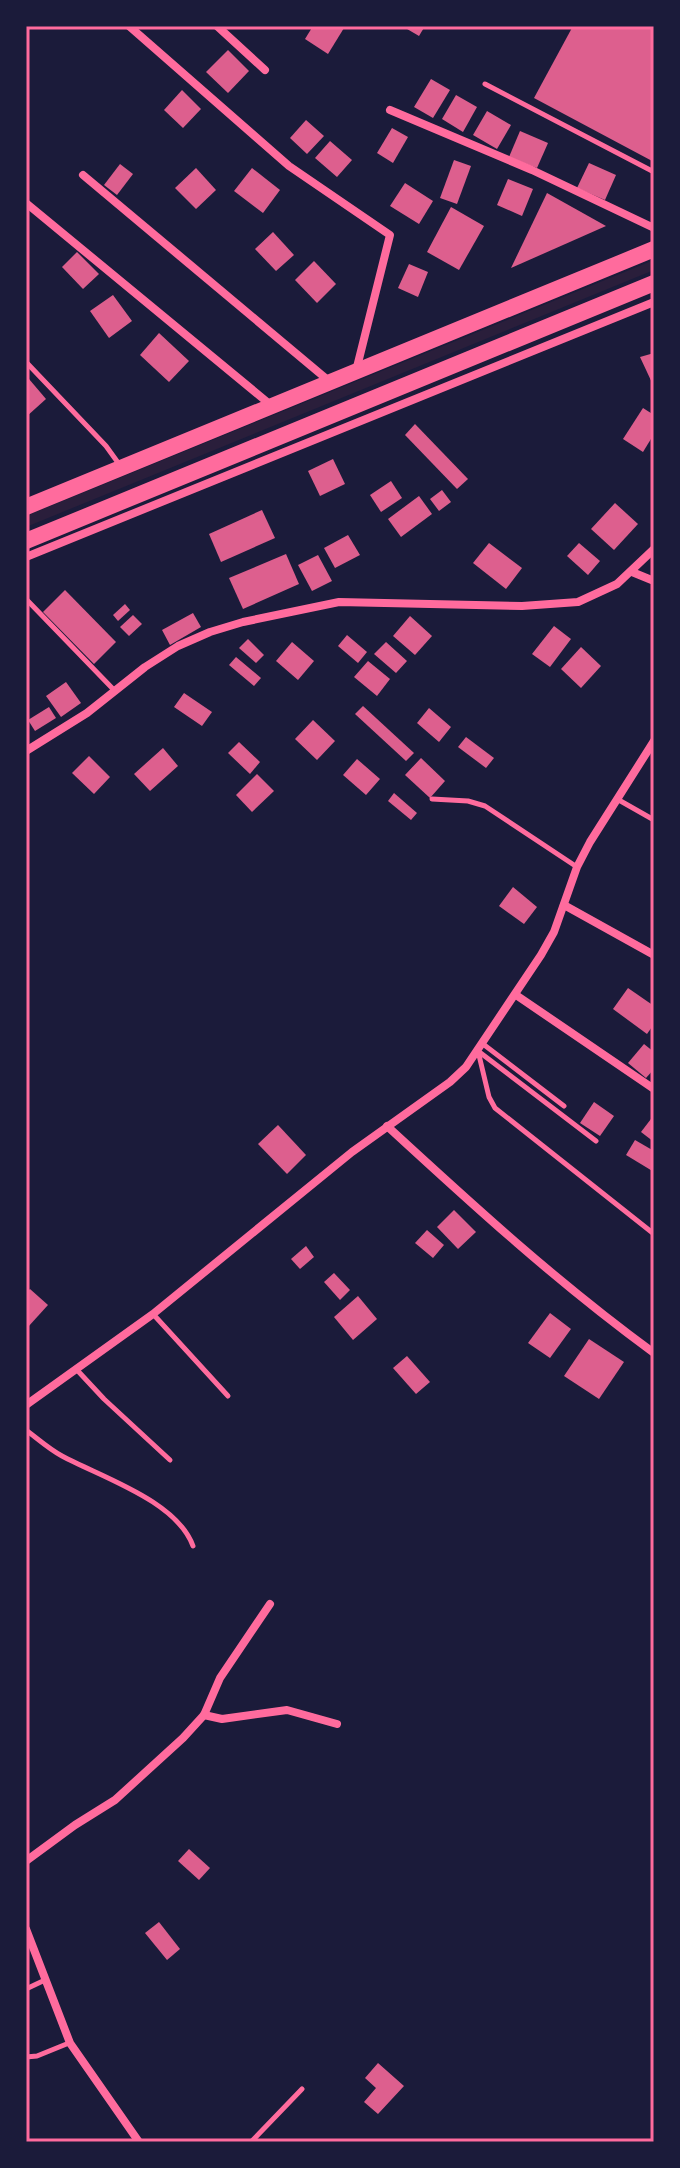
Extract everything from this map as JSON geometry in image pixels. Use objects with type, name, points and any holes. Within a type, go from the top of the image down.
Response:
[{"type":"highway","points":[[26,507],[654,249]]},
{"type":"highway","points":[[26,541],[654,283]]},
{"type":"street","points":[[129,26],[289,166],[390,235],[356,372]]},
{"type":"street","points":[[217,26],[265,70]]},
{"type":"street","points":[[390,110],[532,170],[654,228]]},
{"type":"street","points":[[83,175],[329,381]]},
{"type":"street","points":[[26,203],[273,407]]},
{"type":"street","points":[[26,557],[654,302]]},
{"type":"street","points":[[26,751],[87,713],[114,690],[178,646],[210,632],[339,602],[553,606],[578,602],[601,594],[632,572],[654,549]]},
{"type":"street","points":[[632,572],[654,581]]},
{"type":"street","points":[[26,1405],[153,1314],[387,1126],[450,1082],[480,1048],[554,932],[577,867],[602,821],[653,743]]},
{"type":"street","points":[[564,905],[654,955]]},
{"type":"street","points":[[516,995],[654,1089]]},
{"type":"street","points":[[387,1126],[535,1262],[654,1353]]},
{"type":"street","points":[[26,1861],[115,1800],[204,1715],[220,1678],[270,1604]]},
{"type":"street","points":[[204,1715],[222,1719],[287,1710],[337,1724]]},
{"type":"street","points":[[26,1929],[70,2043],[139,2142]]},
{"type":"lane","points":[[485,84],[654,172]]},
{"type":"lane","points":[[26,362],[106,446],[122,468]]},
{"type":"lane","points":[[26,599],[114,690]]},
{"type":"lane","points":[[432,799],[468,801],[485,806],[577,867]]},
{"type":"lane","points":[[617,799],[654,820]]},
{"type":"lane","points":[[480,1048],[564,1106]]},
{"type":"lane","points":[[480,1048],[596,1141]]},
{"type":"lane","points":[[480,1048],[489,1097],[495,1108],[654,1234]]},
{"type":"lane","points":[[153,1314],[228,1396]]},
{"type":"lane","points":[[77,1370],[170,1460]]},
{"type":"lane","points":[[26,1430],[59,1454],[164,1509],[180,1524],[193,1546]]},
{"type":"lane","points":[[26,1989],[45,1980]]},
{"type":"lane","points":[[26,2057],[70,2043]]},
{"type":"lane","points":[[251,2142],[302,2089]]},
{"type":"shaded area","points":[[654,260],[654,270],[26,527],[26,516]]},
{"type":"building","points":[[313,26],[344,28],[328,54],[305,39]]},
{"type":"building","points":[[402,26],[425,26],[419,36]]},
{"type":"building","points":[[573,26],[654,26],[654,162],[534,98]]},
{"type":"building","points":[[228,50],[249,71],[228,93],[206,72]]},
{"type":"building","points":[[431,79],[450,90],[433,118],[414,107]]},
{"type":"building","points":[[182,90],[201,109],[183,128],[164,110]]},
{"type":"building","points":[[456,95],[477,107],[463,132],[442,119]]},
{"type":"building","points":[[487,111],[511,125],[497,149],[473,135]]},
{"type":"building","points":[[306,120],[324,136],[307,154],[290,138]]},
{"type":"building","points":[[392,128],[408,137],[393,163],[377,153]]},
{"type":"building","points":[[520,131],[548,143],[537,168],[509,157]]},
{"type":"building","points":[[330,141],[352,160],[337,177],[315,158]]},
{"type":"building","points":[[454,160],[471,166],[457,204],[440,198]]},
{"type":"building","points":[[589,163],[616,175],[605,200],[577,188]]},
{"type":"building","points":[[120,164],[133,174],[117,195],[104,185]]},
{"type":"building","points":[[196,168],[216,190],[196,209],[175,188]]},
{"type":"building","points":[[252,168],[280,190],[263,213],[234,191]]},
{"type":"building","points":[[508,179],[533,189],[522,216],[497,205]]},
{"type":"building","points":[[405,183],[433,201],[419,224],[390,206]]},
{"type":"building","points":[[547,193],[606,226],[511,268]]},
{"type":"building","points":[[451,207],[484,226],[459,270],[427,252]]},
{"type":"building","points":[[273,232],[294,255],[276,271],[255,249]]},
{"type":"building","points":[[77,252],[99,274],[83,289],[62,267]]},
{"type":"building","points":[[314,261],[336,284],[317,303],[295,280]]},
{"type":"building","points":[[409,264],[428,272],[418,297],[398,288]]},
{"type":"building","points":[[113,295],[132,321],[109,338],[90,311]]},
{"type":"building","points":[[159,333],[189,361],[169,382],[140,355]]},
{"type":"building","points":[[654,353],[654,387],[640,357]]},
{"type":"building","points":[[29,379],[46,399],[26,417],[26,382]]},
{"type":"building","points":[[643,408],[654,415],[654,434],[643,452],[623,439]]},
{"type":"building","points":[[415,424],[468,479],[457,489],[405,435]]},
{"type":"building","points":[[333,459],[345,484],[320,496],[308,471]]},
{"type":"building","points":[[391,481],[402,498],[381,512],[370,495]]},
{"type":"building","points":[[442,490],[451,502],[439,511],[430,499]]},
{"type":"building","points":[[419,496],[432,514],[401,537],[388,519]]},
{"type":"building","points":[[615,503],[638,524],[614,550],[591,529]]},
{"type":"building","points":[[262,510],[275,538],[221,562],[209,534]]},
{"type":"building","points":[[348,535],[360,555],[335,568],[324,548]]},
{"type":"building","points":[[489,543],[522,568],[506,589],[473,563]]},
{"type":"building","points":[[579,543],[600,561],[588,575],[567,556]]},
{"type":"building","points":[[286,554],[299,584],[243,609],[229,578]]},
{"type":"building","points":[[318,555],[332,581],[312,591],[298,565]]},
{"type":"building","points":[[65,590],[116,642],[94,664],[43,612]]},
{"type":"building","points":[[125,604],[130,610],[118,621],[113,615]]},
{"type":"building","points":[[193,613],[201,627],[170,645],[162,630]]},
{"type":"building","points":[[133,615],[142,624],[129,636],[120,627]]},
{"type":"building","points":[[410,616],[432,636],[415,655],[393,636]]},
{"type":"building","points":[[554,626],[571,639],[550,667],[532,654]]},
{"type":"building","points":[[347,635],[367,652],[358,663],[338,646]]},
{"type":"building","points":[[248,639],[264,655],[256,663],[239,648]]},
{"type":"building","points":[[292,642],[314,661],[298,680],[276,661]]},
{"type":"building","points":[[386,642],[407,661],[396,673],[374,654]]},
{"type":"building","points":[[581,647],[601,666],[581,688],[561,669]]},
{"type":"building","points":[[236,657],[261,678],[254,686],[229,665]]},
{"type":"building","points":[[368,661],[390,679],[377,696],[354,677]]},
{"type":"building","points":[[66,682],[81,703],[61,717],[46,696]]},
{"type":"building","points":[[184,693],[212,712],[202,726],[174,707]]},
{"type":"building","points":[[363,706],[414,753],[406,761],[355,714]]},
{"type":"building","points":[[49,707],[56,718],[35,731],[28,720]]},
{"type":"building","points":[[429,708],[451,727],[439,742],[417,723]]},
{"type":"building","points":[[313,720],[335,741],[317,760],[295,739]]},
{"type":"building","points":[[466,737],[494,758],[486,768],[458,747]]},
{"type":"building","points":[[239,742],[260,762],[250,774],[228,753]]},
{"type":"building","points":[[163,748],[178,766],[150,791],[134,774]]},
{"type":"building","points":[[89,756],[110,777],[94,794],[72,773]]},
{"type":"building","points":[[421,758],[445,781],[430,798],[405,775]]},
{"type":"building","points":[[357,759],[380,779],[366,795],[343,775]]},
{"type":"building","points":[[257,774],[274,791],[252,812],[236,795]]},
{"type":"building","points":[[394,793],[417,813],[411,820],[388,801]]},
{"type":"building","points":[[513,887],[537,907],[524,924],[499,906]]},
{"type":"building","points":[[628,988],[654,1006],[654,1024],[647,1034],[613,1009]]},
{"type":"building","points":[[644,1044],[654,1052],[654,1069],[646,1078],[628,1063]]},
{"type":"building","points":[[594,1102],[614,1116],[600,1136],[580,1123]]},
{"type":"building","points":[[654,1115],[654,1142],[641,1132]]},
{"type":"building","points":[[278,1125],[306,1155],[287,1174],[258,1144]]},
{"type":"building","points":[[635,1140],[654,1151],[654,1172],[626,1155]]},
{"type":"building","points":[[454,1210],[476,1232],[458,1249],[437,1227]]},
{"type":"building","points":[[427,1230],[444,1245],[433,1258],[415,1243]]},
{"type":"building","points":[[306,1246],[314,1257],[300,1269],[291,1259]]},
{"type":"building","points":[[334,1273],[350,1290],[340,1300],[324,1282]]},
{"type":"building","points":[[30,1289],[48,1305],[28,1327],[26,1293]]},
{"type":"building","points":[[358,1296],[377,1319],[353,1340],[334,1317]]},
{"type":"building","points":[[550,1313],[571,1329],[550,1358],[528,1343]]},
{"type":"building","points":[[589,1339],[624,1362],[599,1399],[564,1376]]},
{"type":"building","points":[[407,1356],[430,1382],[416,1394],[393,1368]]},
{"type":"building","points":[[189,1849],[210,1868],[199,1880],[178,1861]]},
{"type":"building","points":[[159,1922],[180,1949],[167,1960],[145,1933]]},
{"type":"building","points":[[378,2063],[404,2086],[378,2114],[364,2102],[376,2088],[365,2078]]}]
